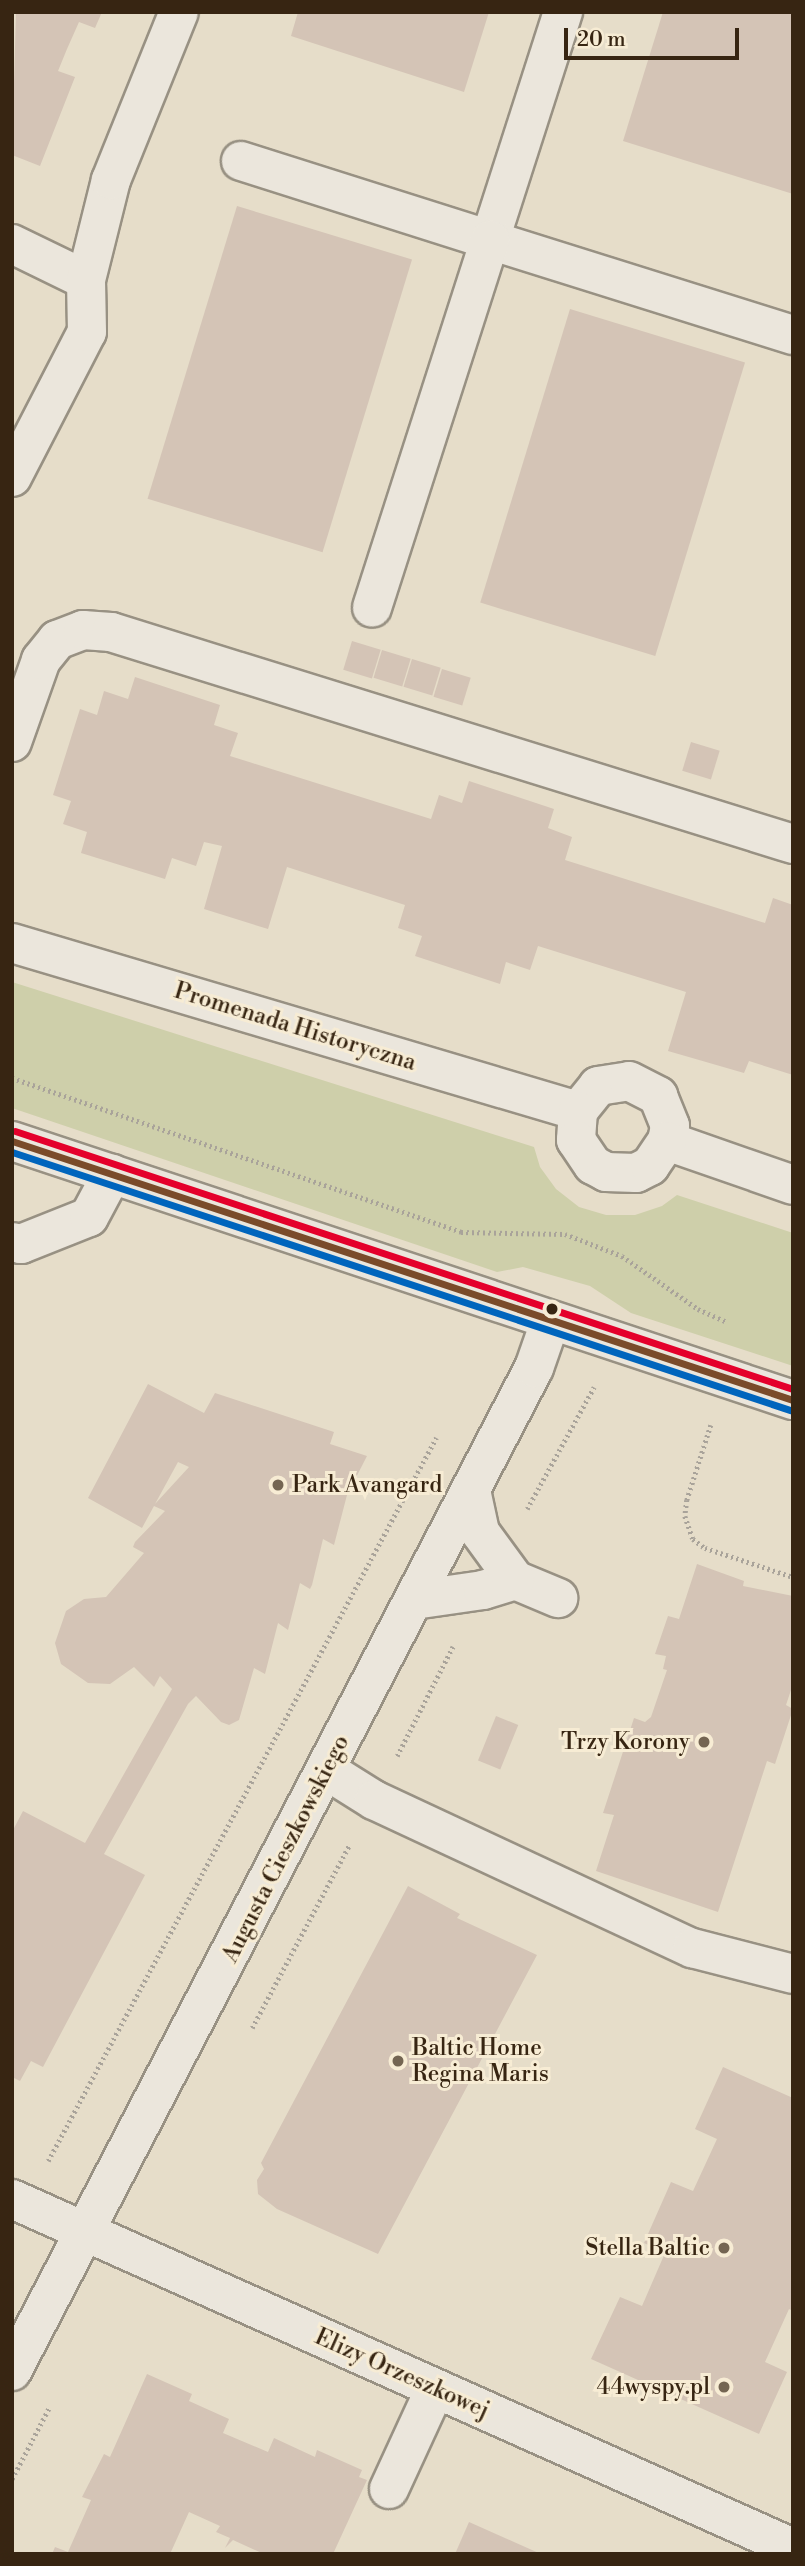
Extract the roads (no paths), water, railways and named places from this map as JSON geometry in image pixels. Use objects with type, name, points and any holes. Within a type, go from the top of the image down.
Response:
[{"type":"street","points":[[12,477],[87,332],[86,280],[111,180],[179,12]]},
{"type":"street","points":[[372,608],[563,12]]},
{"type":"street","points":[[242,161],[793,335]]},
{"type":"street","points":[[12,244],[86,280]]},
{"type":"street","points":[[12,742],[41,660],[57,640],[83,630],[111,632],[793,844]]},
{"type":"street","name":"Promenada Historyczna","points":[[12,943],[578,1111]]},
{"type":"street","points":[[613,1080],[645,1086],[666,1110],[667,1141],[650,1166],[621,1175],[606,1172],[593,1165],[576,1140],[578,1111],[585,1096],[613,1080]]},
{"type":"street","points":[[667,1141],[793,1185]]},
{"type":"street","points":[[12,1142],[550,1322],[793,1400]]},
{"type":"street","points":[[12,1242],[21,1244],[89,1217],[112,1174]]},
{"type":"street","name":"Augusta Cieszkowskiego","points":[[12,2371],[87,2232],[534,1368],[550,1322]]},
{"type":"street","points":[[471,1490],[480,1532],[515,1580],[558,1598]]},
{"type":"street","points":[[414,1600],[483,1590],[515,1580]]},
{"type":"street","points":[[326,1770],[374,1800],[692,1948],[793,1973]]},
{"type":"street","name":"Elizy Orzeszkowej","points":[[18,2202],[435,2389],[749,2542],[793,2548]]},
{"type":"street","points":[[389,2489],[435,2389]]},
{"type":"place","name":"Park Avangard","points":[[278,1485]]},
{"type":"place","name":"Trzy Korony","points":[[704,1742]]},
{"type":"place","name":"Baltic Home Regina Maris","points":[[398,2061]]},
{"type":"place","name":"Stella Baltic","points":[[724,2248]]},
{"type":"place","name":"44wyspy.pl","points":[[724,2387]]}]
